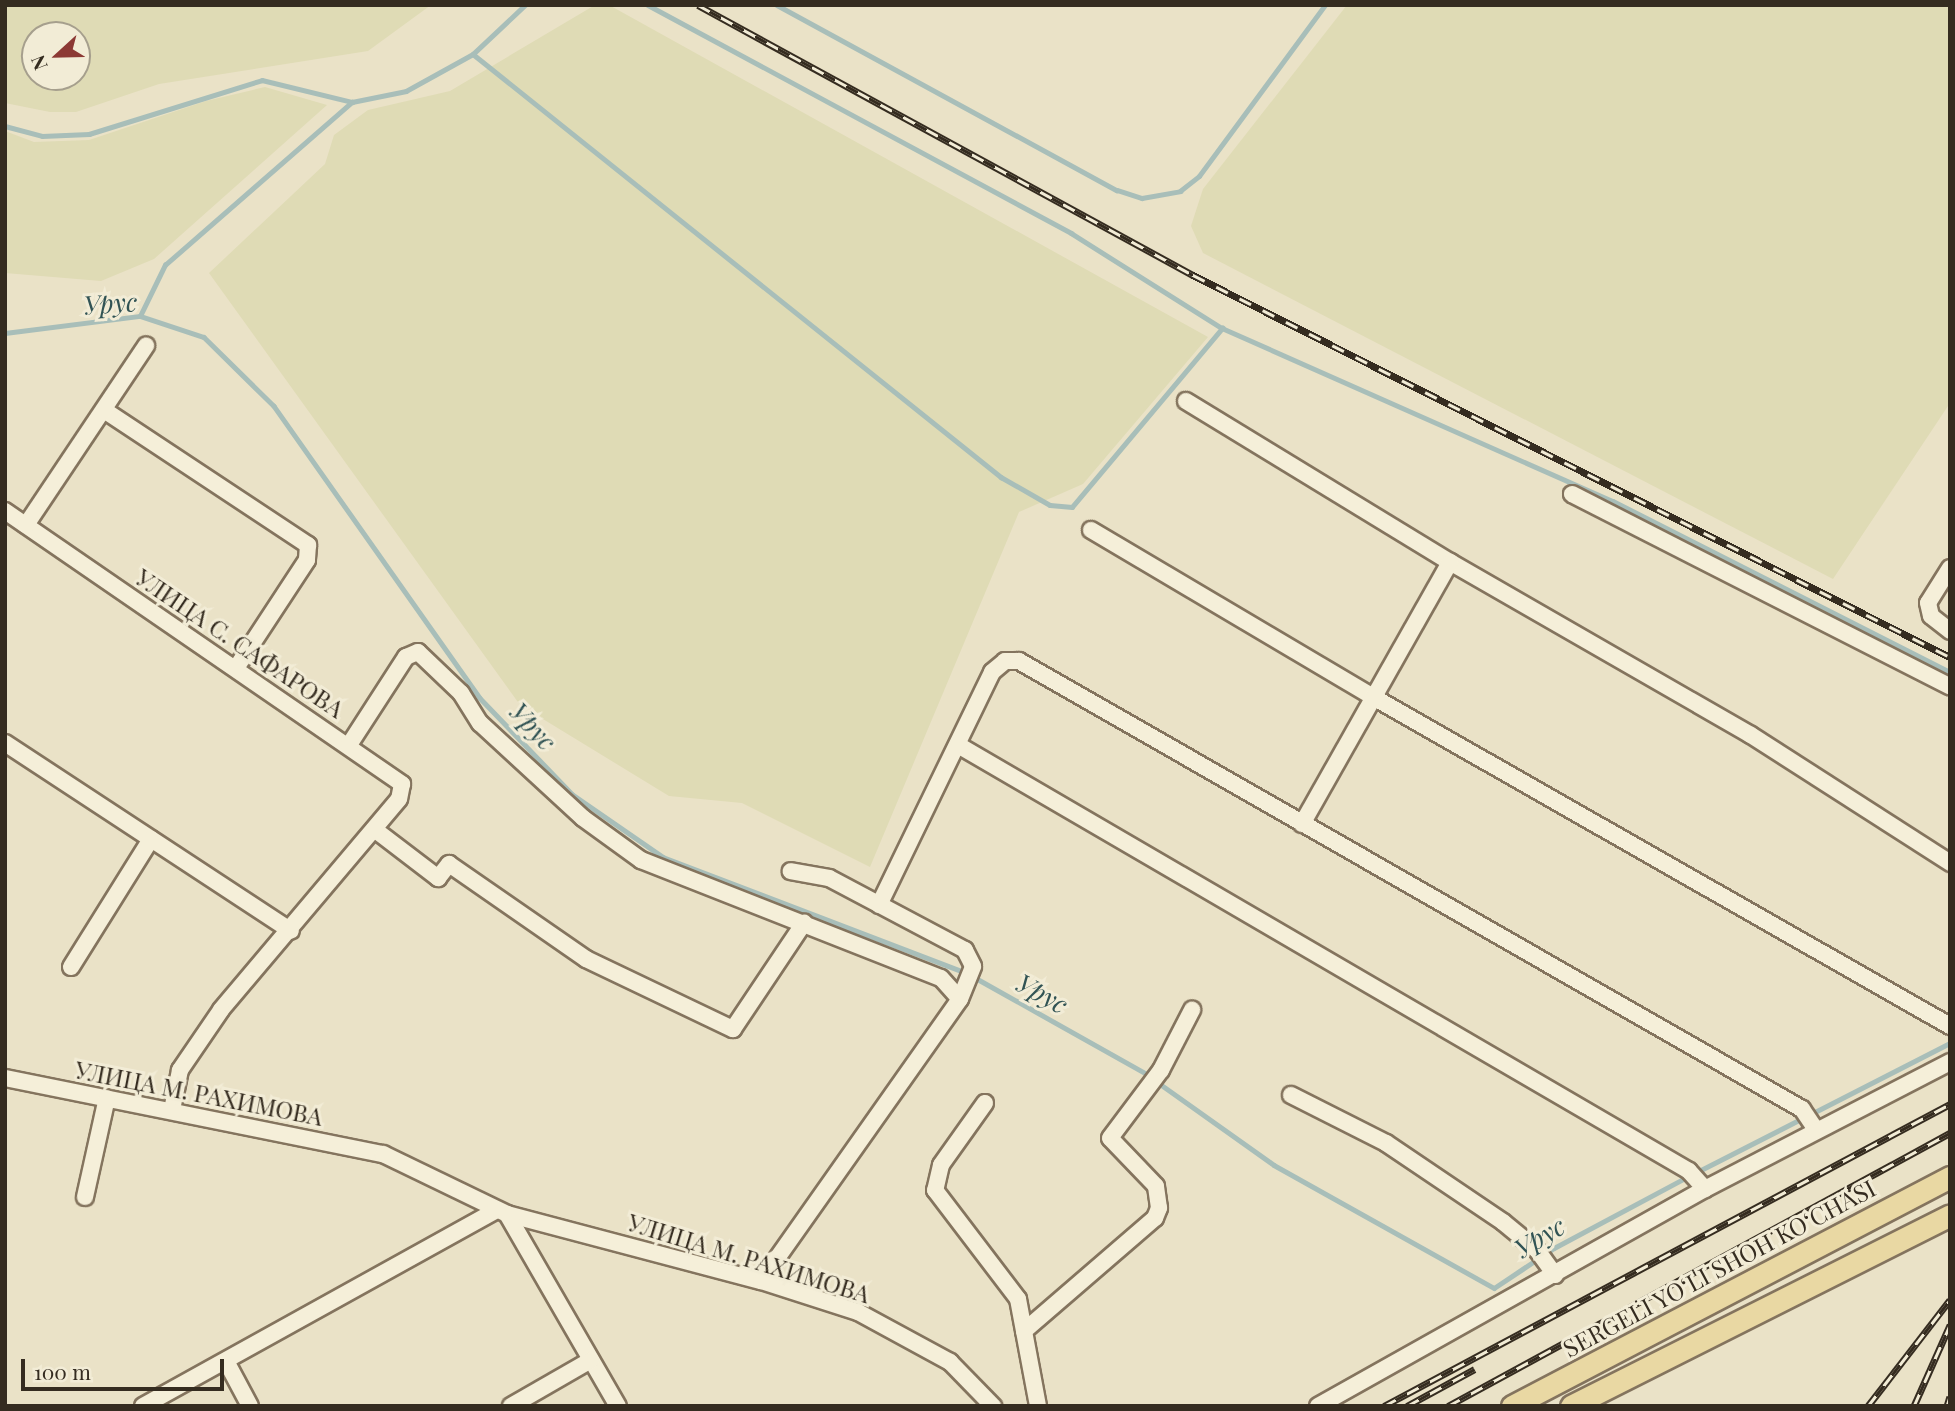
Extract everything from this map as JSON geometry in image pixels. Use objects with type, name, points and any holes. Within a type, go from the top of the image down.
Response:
[{"type":"main road","name":"SERGELI YO‘LI SHOH KO‘CHASI","points":[[1512,1406],[1950,1177]]},
{"type":"main road","points":[[1570,1406],[1950,1215]]},
{"type":"street","points":[[26,525],[146,346]]},
{"type":"street","points":[[1186,401],[1450,562],[1751,734],[1950,863]]},
{"type":"street","points":[[104,410],[309,545],[307,560],[236,668]]},
{"type":"street","points":[[1572,494],[1950,687]]},
{"type":"street","name":"УЛИЦА С. САФАРОВА","points":[[5,511],[349,745],[402,784],[399,799],[291,931],[221,1010],[180,1070],[172,1110]]},
{"type":"street","points":[[1091,530],[1373,696],[1950,1026]]},
{"type":"street","points":[[1302,824],[1450,562]]},
{"type":"street","points":[[1950,568],[1928,603],[1935,621],[1950,631]]},
{"type":"street","points":[[349,745],[407,657],[418,652],[461,693],[480,723],[583,818],[641,860],[941,978],[960,999]]},
{"type":"street","points":[[880,905],[992,672],[1012,660],[1802,1110],[1816,1130]]},
{"type":"street","points":[[958,745],[1698,1180]]},
{"type":"street","points":[[5,764],[10,746],[291,931]]},
{"type":"street","points":[[374,829],[438,877],[449,864],[586,959],[733,1029],[804,923]]},
{"type":"street","points":[[71,967],[151,839]]},
{"type":"street","points":[[761,1281],[960,999],[970,975],[972,957],[965,950],[829,878],[791,871]]},
{"type":"street","points":[[1024,1331],[1155,1219],[1160,1208],[1156,1186],[1110,1138],[1161,1070],[1192,1010]]},
{"type":"street","points":[[1318,1406],[1546,1262],[1698,1180],[1816,1130],[1950,1062]]},
{"type":"street","name":"УЛИЦА М. РАХИМОВА","points":[[5,1078],[383,1154],[502,1212],[761,1281],[858,1312],[906,1335],[950,1362],[993,1406]]},
{"type":"street","points":[[1291,1095],[1386,1143],[1546,1262]]},
{"type":"street","points":[[85,1196],[107,1098]]},
{"type":"street","points":[[985,1103],[941,1165],[935,1190],[1018,1299],[1038,1406]]},
{"type":"street","points":[[142,1406],[502,1212],[618,1406]]},
{"type":"street","points":[[511,1406],[592,1360]]},
{"type":"street","points":[[226,1361],[250,1406]]},
{"type":"shaded area","points":[[5,5],[431,5],[368,51],[159,84],[76,112],[50,112],[5,103]]},
{"type":"shaded area","points":[[595,5],[609,5],[1208,337],[1083,484],[1019,512],[870,867],[742,803],[669,796],[520,705],[209,273],[325,164],[334,135],[368,110],[450,91]]},
{"type":"shaded area","points":[[1347,5],[1950,5],[1950,403],[1833,579],[1203,253],[1191,226],[1203,189]]},
{"type":"shaded area","points":[[265,87],[327,105],[154,259],[101,281],[5,273],[5,131],[34,142],[89,140],[206,101]]},
{"type":"waterway","points":[[5,126],[42,136],[89,134],[262,80],[352,102],[406,91],[473,54],[525,5]]},
{"type":"waterway","points":[[648,5],[1071,233],[1222,328],[1613,501],[1950,672]]},
{"type":"waterway","points":[[777,5],[1117,190],[1142,198],[1180,191],[1199,176],[1325,5]]},
{"type":"waterway","points":[[473,54],[1001,477],[1050,505],[1072,507],[1222,328]]},
{"type":"waterway","points":[[140,316],[165,265],[352,102]]},
{"type":"waterway","name":"Урус","points":[[5,333],[140,316],[204,337],[274,406],[480,698],[572,794],[663,857],[967,973]]},
{"type":"waterway","name":"Урус","points":[[974,977],[1145,1073]]},
{"type":"waterway","name":"Урус","points":[[1811,1114],[1950,1043]]},
{"type":"waterway","name":"Урус","points":[[1163,1086],[1274,1165],[1494,1288],[1554,1248],[1687,1177]]},
{"type":"waterway","name":"Урус","points":[[1695,1173],[1803,1118]]},
{"type":"railway","points":[[698,5],[1193,275],[1950,657]]},
{"type":"railway","points":[[1384,1406],[1950,1104]]},
{"type":"railway","points":[[1448,1406],[1950,1133]]},
{"type":"railway","points":[[1868,1406],[1950,1300]]},
{"type":"railway","points":[[1914,1406],[1950,1325]]},
{"type":"railway","points":[[1407,1406],[1475,1369]]},
{"type":"railway","points":[[1947,1406],[1950,1396]]}]
